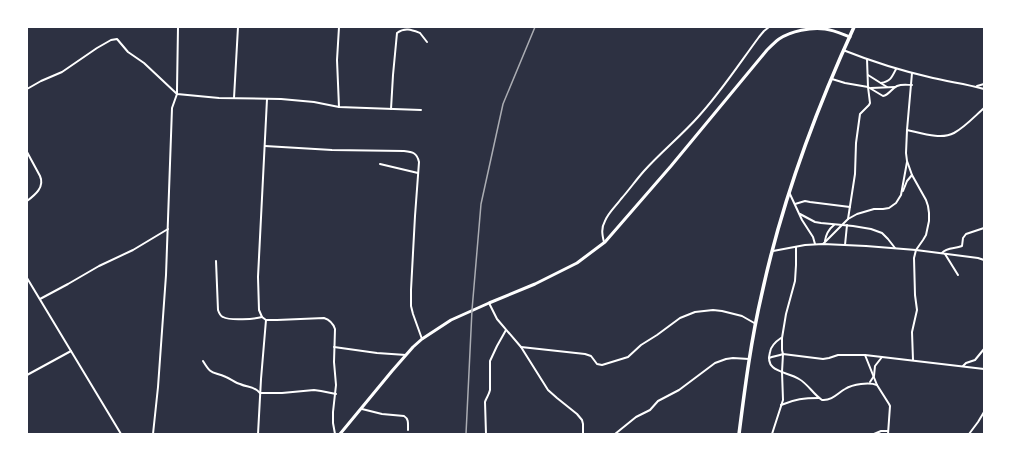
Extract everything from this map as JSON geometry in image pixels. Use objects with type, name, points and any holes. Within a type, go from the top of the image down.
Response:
[{"type":"highway","points":[[739,434],[762,292],[781,218],[808,138],[831,79],[854,27]]},
{"type":"main road","points":[[340,434],[360,408],[406,355],[422,339],[451,320],[536,284],[577,263],[604,242],[671,166],[773,43],[789,34],[815,28],[833,31],[850,37]]},
{"type":"street","points":[[153,434],[159,372],[168,229],[172,108],[177,94],[178,27]]},
{"type":"street","points":[[234,98],[238,27]]},
{"type":"street","points":[[339,27],[337,60],[339,106]]},
{"type":"street","points":[[604,242],[602,228],[608,215],[640,174],[698,118],[759,37],[769,27]]},
{"type":"street","points":[[391,109],[397,33],[405,29],[420,33],[427,42]]},
{"type":"street","points":[[27,89],[62,72],[111,40],[117,39],[128,52],[144,63],[177,94],[219,98],[281,99],[339,106],[421,110]]},
{"type":"street","points":[[844,50],[896,69],[984,89]]},
{"type":"street","points":[[823,244],[845,224],[848,219],[856,167],[856,143],[860,114],[870,102],[867,59]]},
{"type":"street","points":[[881,83],[886,82],[892,77],[896,69]]},
{"type":"street","points":[[912,73],[907,130],[907,161],[912,175],[926,200],[929,213],[926,235],[916,250],[914,263],[917,310],[912,332],[913,360]]},
{"type":"street","points":[[868,75],[888,88]]},
{"type":"street","points":[[831,79],[869,88],[888,88],[912,85]]},
{"type":"street","points":[[976,87],[984,84]]},
{"type":"street","points":[[869,88],[883,96],[887,95],[896,87]]},
{"type":"street","points":[[267,99],[258,277],[258,310],[266,320],[324,318],[330,320],[333,324],[335,329],[334,362],[336,394],[333,412],[335,434]]},
{"type":"street","points":[[907,130],[934,135],[948,135],[959,130],[984,108]]},
{"type":"street","points":[[265,146],[314,149],[411,151],[416,154],[419,162],[414,216],[411,306],[422,339]]},
{"type":"street","points":[[27,152],[40,176],[42,183],[39,190],[27,201]]},
{"type":"street","points":[[901,194],[907,161]]},
{"type":"street","points":[[380,164],[418,173]]},
{"type":"street","points":[[848,219],[857,214],[874,209],[889,208],[896,203],[907,181],[912,175]]},
{"type":"street","points":[[789,192],[815,244]]},
{"type":"street","points":[[796,204],[805,201],[850,207]]},
{"type":"street","points":[[800,214],[815,222],[845,224],[882,232],[895,248]]},
{"type":"street","points":[[826,241],[828,231],[835,224]]},
{"type":"street","points":[[844,245],[845,224]]},
{"type":"street","points":[[944,254],[944,251],[962,246],[963,238],[966,234],[984,228]]},
{"type":"street","points":[[40,299],[99,266],[133,250],[168,229]]},
{"type":"street","points":[[772,252],[815,244],[823,244],[916,250],[984,260]]},
{"type":"street","points":[[772,434],[783,396],[782,338],[786,314],[795,281],[796,247]]},
{"type":"street","points":[[944,254],[958,276]]},
{"type":"street","points":[[216,261],[218,310],[220,314],[224,318],[230,319],[251,319],[262,316]]},
{"type":"street","points":[[27,278],[121,434]]},
{"type":"street","points":[[489,303],[497,318],[521,347],[552,394],[577,414],[582,420],[583,434]]},
{"type":"street","points":[[521,347],[589,355],[597,364],[602,365],[628,357],[641,345],[680,318],[696,312],[713,310],[722,311],[742,316],[756,324]]},
{"type":"street","points":[[258,434],[266,320]]},
{"type":"street","points":[[486,434],[485,402],[490,390],[490,361],[506,330]]},
{"type":"street","points":[[782,338],[773,345],[769,354],[769,362],[774,368],[798,378],[822,400],[831,399],[850,387],[870,383],[877,385]]},
{"type":"street","points":[[334,347],[406,355]]},
{"type":"street","points":[[963,366],[966,362],[975,360],[984,349]]},
{"type":"street","points":[[27,375],[71,351]]},
{"type":"street","points":[[769,358],[783,354],[823,359],[838,355],[865,355],[984,369]]},
{"type":"street","points":[[865,355],[877,385],[890,406],[888,434]]},
{"type":"street","points":[[870,383],[874,376],[875,366],[882,357]]},
{"type":"street","points":[[615,434],[636,417],[650,410],[658,401],[679,390],[715,362],[733,358],[750,359]]},
{"type":"street","points":[[203,361],[213,373],[227,377],[240,385],[255,388],[260,393],[282,393],[314,390],[336,394]]},
{"type":"street","points":[[781,405],[798,399],[820,398]]},
{"type":"street","points":[[360,408],[382,414],[404,416],[408,420],[408,430]]},
{"type":"street","points":[[969,434],[984,412]]},
{"type":"street","points":[[874,434],[888,431]]},
{"type":"railway","points":[[466,434],[472,310],[481,204],[503,104],[535,27]]}]
